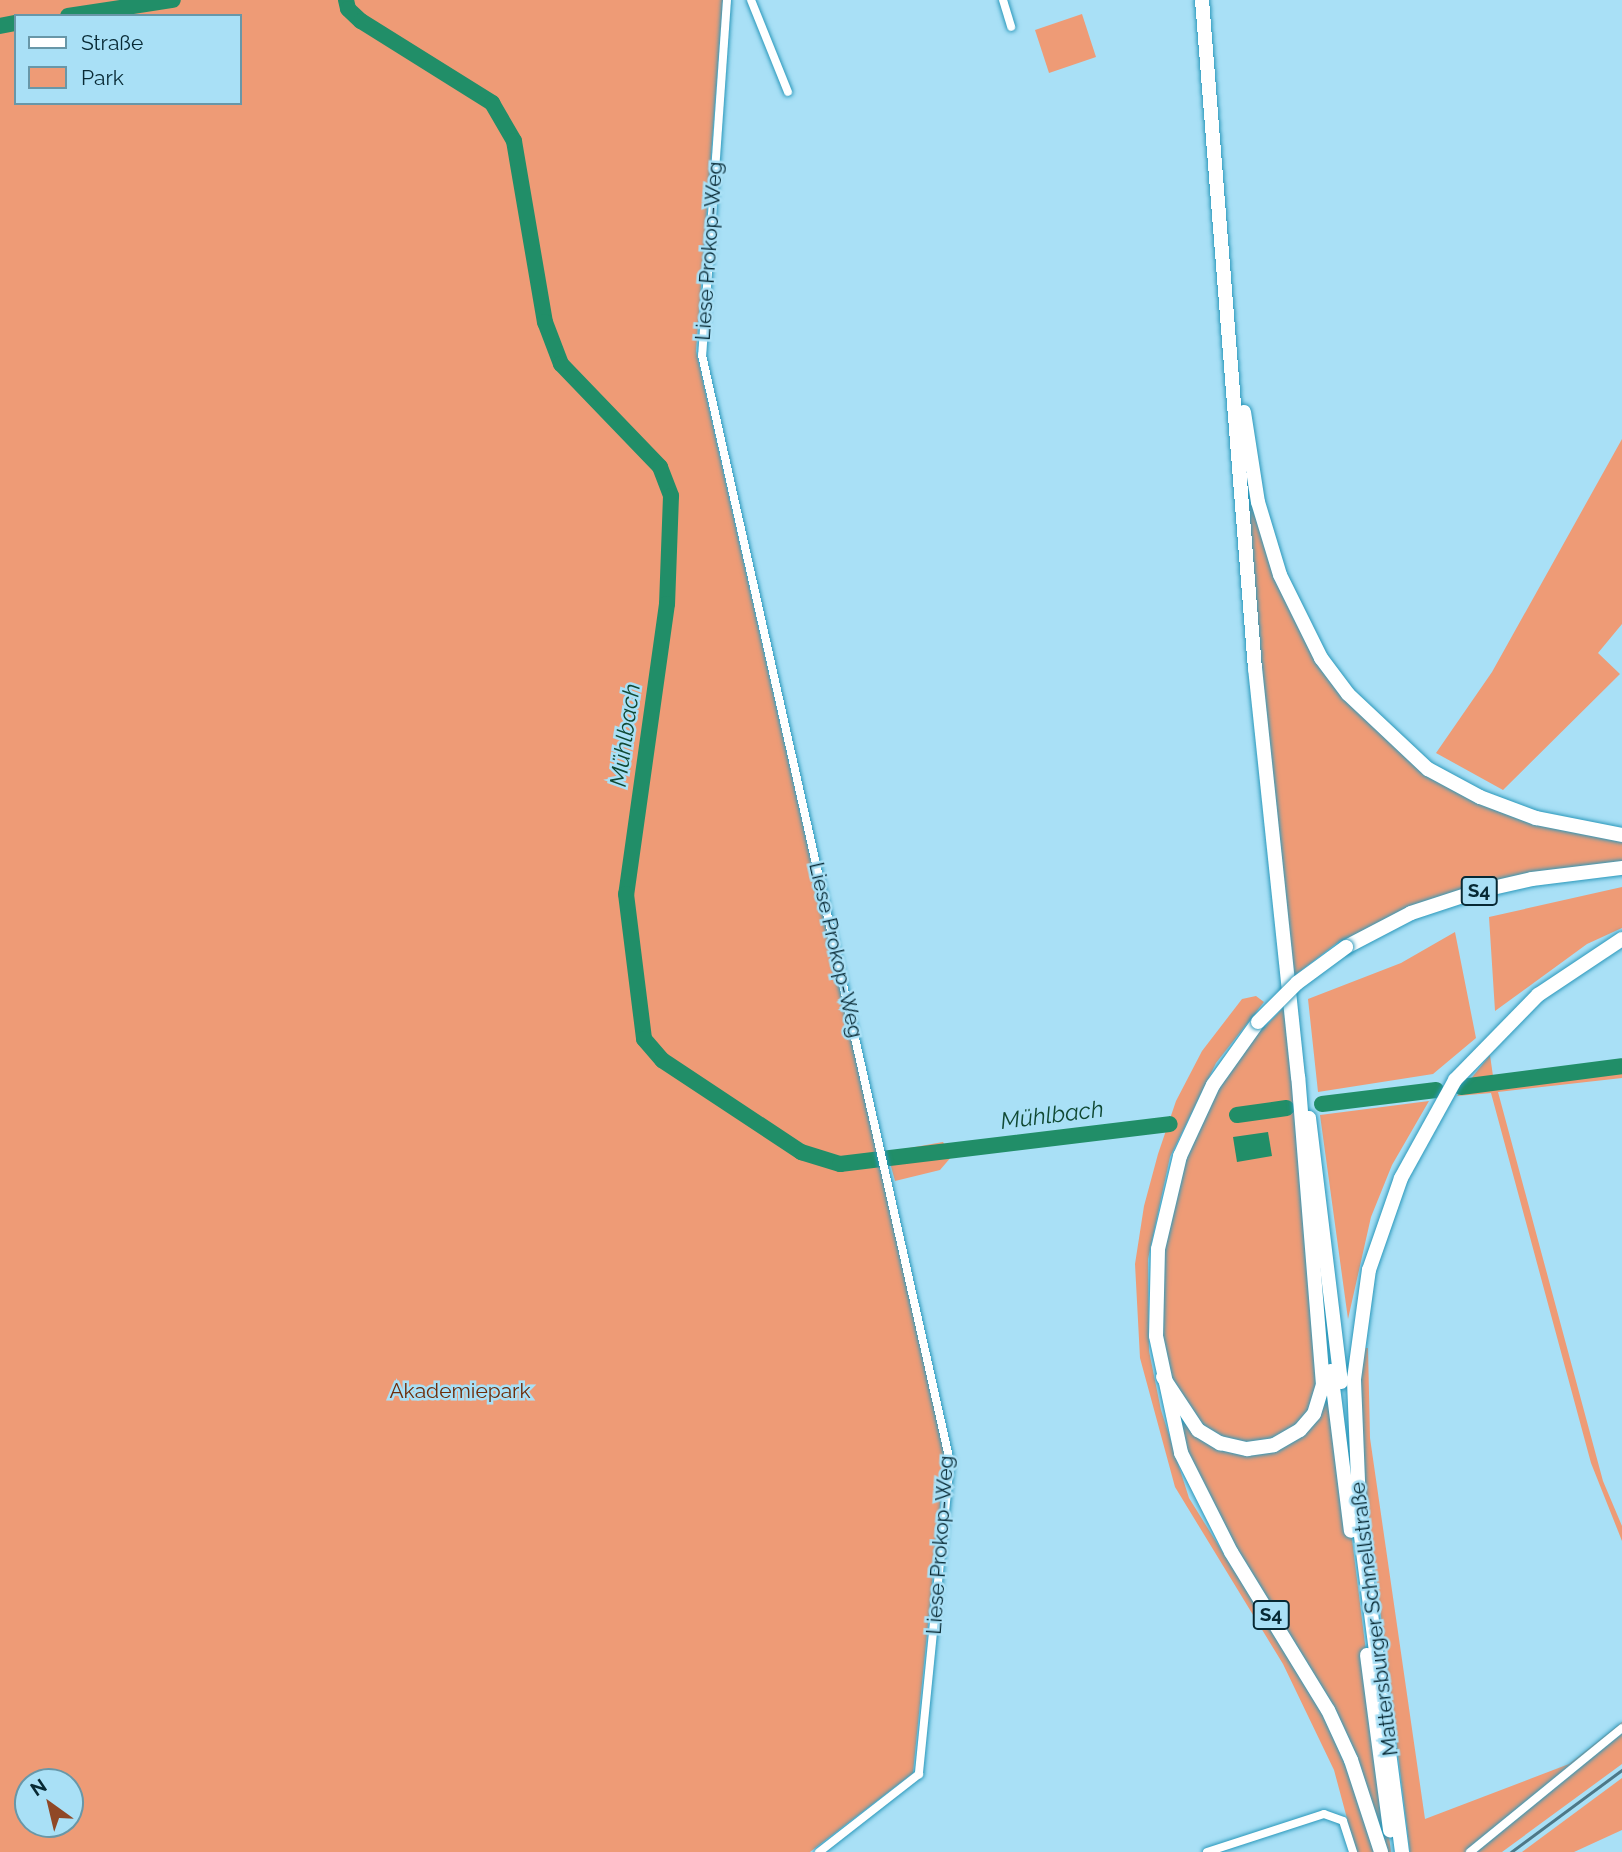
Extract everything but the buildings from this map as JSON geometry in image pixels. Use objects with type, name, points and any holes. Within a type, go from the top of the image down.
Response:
[{"type":"highway","points":[[1163,1377],[1192,1424],[1228,1446],[1274,1445],[1300,1430],[1314,1414],[1324,1375],[1298,1077],[1254,657],[1202,0]]},
{"type":"highway","points":[[1220,201],[1258,502],[1280,575],[1321,658],[1380,728],[1428,769],[1480,797],[1536,818],[1622,835]]},
{"type":"highway","name":"Mattersburger Schnellstraße","points":[[1381,1852],[1351,1760],[1328,1710],[1231,1552],[1181,1453],[1163,1377],[1155,1289],[1170,1187],[1199,1111],[1258,1022],[1297,983],[1346,947],[1411,913],[1475,892],[1532,879],[1622,868]]},
{"type":"highway","name":"Mattersburger Schnellstraße","points":[[1402,1852],[1360,1530],[1353,1401],[1364,1296],[1401,1178],[1455,1080],[1538,995],[1622,939]]},
{"type":"highway","points":[[1298,1077],[1306,1100],[1360,1530]]},
{"type":"highway","points":[[1304,1168],[1393,1852]]},
{"type":"street","name":"Liese Prokop-Weg","points":[[727,0],[702,355],[887,1167],[950,1462],[923,1741],[915,1778],[819,1852]]},
{"type":"street","points":[[751,0],[788,92]]},
{"type":"street","points":[[1003,0],[1011,27]]},
{"type":"street","points":[[1470,1852],[1622,1728]]},
{"type":"street","points":[[1207,1852],[1324,1814],[1343,1821],[1353,1852]]},
{"type":"green space","name":"Akademiepark","points":[[0,0],[723,0],[696,351],[945,1455],[913,1773],[810,1852],[0,1852]]},
{"type":"green space","points":[[1082,14],[1096,57],[1049,73],[1035,30]]},
{"type":"green space","points":[[1622,439],[1622,624],[1598,653],[1620,674],[1503,790],[1436,753],[1492,672]]},
{"type":"green space","points":[[1258,502],[1299,617],[1380,728],[1480,797],[1622,835],[1622,868],[1475,892],[1346,947],[1341,940],[1287,981],[1242,506]]},
{"type":"green space","points":[[1622,887],[1622,928],[1587,944],[1495,1011],[1489,917]]},
{"type":"green space","points":[[1455,932],[1476,1038],[1433,1074],[1318,1092],[1308,999],[1401,963]]},
{"type":"green space","points":[[1256,996],[1264,1002],[1216,1063],[1170,1157],[1148,1259],[1149,1351],[1161,1410],[1189,1498],[1322,1712],[1356,1790],[1374,1852],[1356,1852],[1334,1770],[1283,1664],[1175,1487],[1140,1358],[1135,1264],[1144,1206],[1158,1154],[1176,1101],[1202,1051],[1242,999]]},
{"type":"green space","points":[[1289,1002],[1324,1375],[1335,1403],[1391,1852],[1381,1852],[1349,1757],[1231,1552],[1171,1422],[1155,1277],[1187,1138],[1258,1022],[1265,1027]]},
{"type":"green space","points":[[1490,1055],[1493,1076],[1622,1061],[1622,1078],[1498,1092],[1603,1481],[1622,1526],[1622,1541],[1591,1463],[1491,1093],[1457,1096]]},
{"type":"green space","points":[[1429,1101],[1392,1165],[1371,1217],[1348,1319],[1320,1115]]},
{"type":"green space","points":[[943,1142],[952,1156],[940,1170],[895,1181],[887,1152]]},
{"type":"green space","points":[[1361,1348],[1368,1348],[1370,1438],[1425,1819],[1569,1764],[1622,1722],[1622,1764],[1502,1852],[1410,1852],[1359,1438]]},
{"type":"green space","points":[[1622,1778],[1622,1830],[1574,1852],[1522,1852]]},
{"type":"shaded area","points":[[1268,1132],[1272,1156],[1237,1162],[1233,1137]]},
{"type":"waterway","name":"Mühlbach","points":[[81,14],[173,0]]},
{"type":"waterway","name":"Mühlbach","points":[[346,0],[348,9],[361,21],[492,103],[514,141],[545,322],[561,364],[660,467],[671,496],[667,604],[626,894],[644,1039],[662,1060],[801,1152],[840,1164],[1170,1124]]},
{"type":"waterway","name":"Mühlbach","points":[[0,26],[14,23]]},
{"type":"waterway","name":"Mühlbach","points":[[1461,1087],[1622,1066]]},
{"type":"waterway","name":"Mühlbach","points":[[1322,1104],[1436,1090]]},
{"type":"waterway","name":"Mühlbach","points":[[1237,1115],[1287,1108]]},
{"type":"railway","points":[[1511,1852],[1622,1770]]}]
